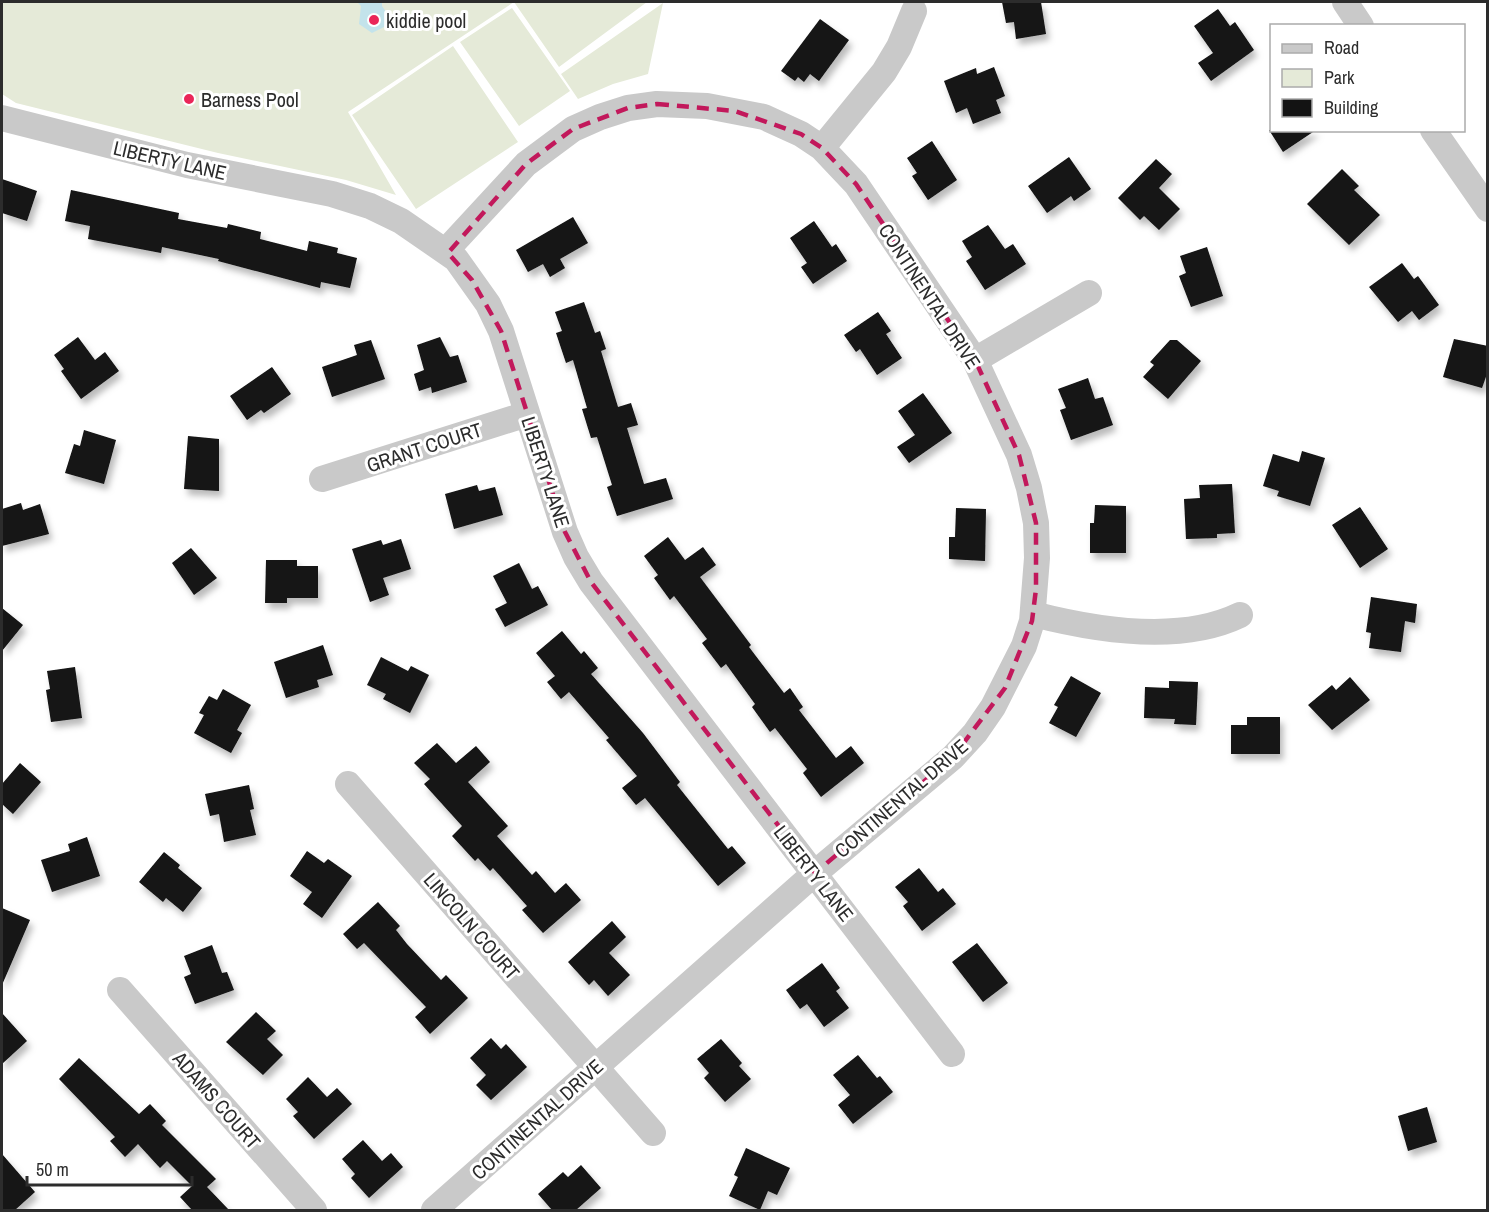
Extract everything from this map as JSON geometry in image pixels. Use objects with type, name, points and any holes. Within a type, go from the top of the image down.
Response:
[{"type":"street","points":[[1345,2],[1360,24]]},
{"type":"street","points":[[822,148],[884,72],[899,47],[914,12]]},
{"type":"street","name":"CONTINENTAL DRIVE","points":[[434,1210],[814,873],[953,757],[975,733],[1005,687],[1023,646],[1033,614],[1037,558],[1036,523],[1019,455],[975,360],[856,184],[822,148],[801,134],[764,117],[735,111],[657,104],[628,108],[573,129],[549,145],[526,164],[492,199],[448,253]]},
{"type":"street","name":"LIBERTY LANE","points":[[2,118],[176,162],[332,194],[370,206],[401,221],[448,253],[472,279],[497,322],[566,532],[576,557],[591,582],[952,1054]]},
{"type":"street","points":[[1434,132],[1488,209]]},
{"type":"street","points":[[975,360],[1089,293]]},
{"type":"street","name":"GRANT COURT","points":[[322,479],[526,414]]},
{"type":"street","points":[[1033,614],[1101,629],[1156,631],[1203,628],[1222,624],[1240,615]]},
{"type":"street","name":"LINCOLN COURT","points":[[348,784],[653,1133]]},
{"type":"street","name":"ADAMS COURT","points":[[120,990],[314,1210]]},
{"type":"highlighted area","points":[[657,104],[735,111],[801,134],[822,148],[856,184],[975,360],[1019,455],[1036,523],[1036,589],[1032,621],[1005,688],[953,757],[815,873],[591,582],[565,532],[501,331],[472,280],[448,253],[526,164],[573,129],[628,108]]},
{"type":"green space","name":"Barness Pool","points":[[2,2],[514,2],[348,112],[396,195],[346,180],[218,153],[16,103],[2,94]]},
{"type":"green space","points":[[514,2],[647,2],[559,67]]},
{"type":"green space","points":[[663,3],[648,74],[613,84],[578,99],[561,74]]},
{"type":"green space","points":[[512,8],[570,91],[519,126],[460,42]]},
{"type":"green space","points":[[453,46],[518,142],[416,209],[352,115]]},
{"type":"water","name":"kiddie pool","points":[[357,2],[382,2],[389,16],[384,27],[372,33],[359,24],[361,6]]},
{"type":"building","points":[[1002,2],[1041,2],[1046,34],[1016,39],[1014,22],[1006,23]]},
{"type":"building","points":[[1218,9],[1230,26],[1235,22],[1254,50],[1211,81],[1198,63],[1213,53],[1194,26]]},
{"type":"building","points":[[820,19],[849,40],[819,81],[810,74],[804,82],[798,77],[795,81],[781,71]]},
{"type":"building","points":[[994,67],[1005,96],[996,100],[1001,113],[973,124],[967,108],[956,113],[944,81],[976,68],[977,74]]},
{"type":"building","points":[[1270,132],[1313,132],[1283,152]]},
{"type":"building","points":[[932,141],[957,180],[928,200],[912,176],[917,173],[907,158]]},
{"type":"building","points":[[1069,157],[1091,189],[1074,201],[1071,196],[1047,213],[1028,186]]},
{"type":"building","points":[[1156,159],[1172,174],[1159,188],[1180,209],[1159,230],[1144,216],[1140,220],[1118,198]]},
{"type":"building","points":[[1342,169],[1359,186],[1354,190],[1380,215],[1349,245],[1307,204]]},
{"type":"building","points":[[2,179],[37,191],[27,221],[2,213]]},
{"type":"building","points":[[71,190],[179,213],[178,219],[227,228],[228,224],[261,232],[260,239],[307,251],[309,241],[338,248],[337,253],[357,258],[350,288],[321,282],[320,288],[218,261],[219,259],[162,247],[161,253],[88,239],[90,226],[65,221]]},
{"type":"building","points":[[573,217],[588,243],[560,259],[565,268],[550,277],[543,264],[528,272],[516,250]]},
{"type":"building","points":[[814,221],[832,247],[836,244],[847,261],[813,284],[801,267],[807,263],[790,238]]},
{"type":"building","points":[[988,225],[1005,249],[1013,244],[1026,264],[985,290],[966,261],[972,257],[962,241]]},
{"type":"building","points":[[1207,247],[1223,296],[1191,307],[1179,276],[1186,273],[1180,256]]},
{"type":"building","points":[[1402,263],[1414,279],[1418,276],[1439,305],[1419,320],[1412,311],[1398,322],[1369,287]]},
{"type":"building","points":[[584,302],[595,333],[600,331],[606,349],[601,351],[618,407],[631,403],[638,425],[627,428],[644,484],[666,478],[673,499],[617,516],[607,487],[612,485],[597,437],[591,438],[582,409],[587,408],[573,360],[566,363],[556,333],[562,331],[555,312]]},
{"type":"building","points":[[878,312],[891,331],[886,334],[902,358],[877,375],[860,349],[856,352],[844,335]]},
{"type":"building","points":[[78,337],[95,360],[105,352],[119,371],[81,399],[61,371],[64,369],[54,355]]},
{"type":"building","points":[[440,337],[450,357],[458,355],[467,382],[432,393],[431,387],[419,391],[414,374],[424,370],[417,345]]},
{"type":"building","points":[[1454,339],[1488,346],[1488,371],[1482,388],[1443,377]]},
{"type":"building","points":[[371,340],[385,379],[332,397],[322,367],[357,355],[354,345]]},
{"type":"building","points":[[1170,340],[1177,340],[1201,361],[1168,399],[1143,377],[1154,365],[1150,362]]},
{"type":"building","points":[[272,367],[291,394],[264,413],[261,410],[247,420],[230,396]]},
{"type":"building","points":[[1088,378],[1095,399],[1103,397],[1113,425],[1071,440],[1060,410],[1066,408],[1058,389]]},
{"type":"building","points":[[923,393],[952,433],[909,463],[897,447],[915,435],[898,411]]},
{"type":"building","points":[[84,430],[116,440],[104,484],[65,473],[74,444],[80,446]]},
{"type":"building","points":[[188,436],[219,439],[219,491],[184,489]]},
{"type":"building","points":[[1302,451],[1325,458],[1310,506],[1277,496],[1279,491],[1263,486],[1273,454],[1299,462]]},
{"type":"building","points":[[1232,484],[1235,533],[1217,534],[1217,538],[1186,539],[1184,499],[1200,498],[1199,485]]},
{"type":"building","points":[[477,485],[479,491],[495,487],[503,515],[454,529],[445,494]]},
{"type":"building","points":[[21,503],[23,510],[40,504],[49,534],[2,546],[2,509]]},
{"type":"building","points":[[1095,505],[1126,506],[1126,553],[1090,553],[1090,523],[1094,523]]},
{"type":"building","points":[[1360,507],[1388,549],[1360,568],[1332,525]]},
{"type":"building","points":[[956,508],[986,509],[985,561],[949,559],[949,537],[955,537]]},
{"type":"building","points":[[668,537],[685,560],[703,547],[716,565],[700,577],[751,645],[749,647],[784,693],[790,688],[803,707],[799,710],[836,758],[851,746],[864,763],[821,797],[803,773],[807,769],[775,728],[770,732],[752,707],[755,704],[726,664],[721,668],[702,643],[707,639],[674,596],[670,600],[654,578],[658,575],[644,556]]},
{"type":"building","points":[[401,539],[411,569],[383,578],[389,595],[370,602],[352,549],[381,540],[383,545]]},
{"type":"building","points":[[191,548],[217,578],[194,595],[172,563]]},
{"type":"building","points":[[266,560],[297,560],[297,566],[318,566],[318,598],[287,598],[287,603],[265,603]]},
{"type":"building","points":[[519,563],[532,589],[538,586],[548,605],[505,627],[495,609],[507,603],[493,576]]},
{"type":"building","points":[[1371,597],[1417,604],[1415,623],[1405,621],[1401,652],[1369,648],[1371,633],[1366,632]]},
{"type":"building","points":[[2,608],[23,625],[2,651]]},
{"type":"building","points":[[562,631],[581,654],[584,651],[598,668],[591,674],[643,733],[680,782],[677,785],[728,849],[732,846],[746,863],[718,886],[645,798],[636,805],[622,788],[637,776],[606,740],[609,738],[569,692],[561,699],[547,682],[555,676],[536,653]]},
{"type":"building","points":[[323,645],[333,675],[317,680],[319,687],[286,698],[274,662]]},
{"type":"building","points":[[381,657],[408,671],[411,666],[429,675],[410,713],[383,699],[386,694],[367,685]]},
{"type":"building","points":[[75,667],[82,718],[51,722],[46,690],[50,689],[47,671]]},
{"type":"building","points":[[1071,676],[1101,693],[1076,737],[1049,723],[1058,707],[1054,705]]},
{"type":"building","points":[[1350,677],[1370,700],[1332,730],[1308,705],[1332,685],[1336,690]]},
{"type":"building","points":[[1169,681],[1198,682],[1196,725],[1174,724],[1175,719],[1144,718],[1145,687],[1169,688]]},
{"type":"building","points":[[223,689],[251,705],[237,730],[242,733],[231,753],[194,733],[204,715],[199,713],[209,696],[217,700]]},
{"type":"building","points":[[1247,717],[1280,717],[1280,754],[1231,754],[1231,725],[1247,725]]},
{"type":"building","points":[[437,743],[456,763],[476,746],[490,762],[468,782],[508,826],[497,836],[532,875],[536,871],[555,893],[566,883],[581,900],[543,933],[522,910],[527,906],[493,868],[490,871],[478,858],[475,861],[452,836],[462,826],[424,784],[430,779],[414,763]]},
{"type":"building","points":[[20,763],[41,782],[13,814],[2,804],[2,784]]},
{"type":"building","points":[[249,785],[254,809],[250,810],[256,835],[224,842],[219,814],[210,816],[205,794]]},
{"type":"building","points":[[87,837],[100,876],[52,892],[41,860],[70,851],[68,844]]},
{"type":"building","points":[[307,851],[324,863],[328,859],[352,876],[322,918],[303,904],[312,892],[290,876]]},
{"type":"building","points":[[164,852],[180,865],[178,868],[202,888],[183,912],[166,898],[163,902],[139,882]]},
{"type":"building","points":[[919,868],[938,892],[943,888],[956,904],[922,931],[903,906],[908,902],[895,887]]},
{"type":"building","points":[[378,902],[400,926],[396,930],[407,944],[441,980],[446,975],[468,998],[430,1034],[415,1017],[426,1007],[364,943],[357,949],[343,934]]},
{"type":"building","points":[[2,908],[30,920],[2,985]]},
{"type":"building","points":[[612,921],[626,937],[609,953],[630,975],[608,996],[594,980],[589,985],[568,962]]},
{"type":"building","points":[[977,943],[1008,983],[983,1002],[952,962]]},
{"type":"building","points":[[212,945],[222,973],[227,972],[234,990],[195,1004],[184,977],[191,974],[184,956]]},
{"type":"building","points":[[822,963],[840,988],[836,991],[849,1008],[824,1027],[807,1004],[800,1009],[786,990]]},
{"type":"building","points":[[256,1012],[276,1031],[267,1039],[283,1055],[263,1075],[226,1042]]},
{"type":"building","points":[[2,1013],[27,1041],[2,1064]]},
{"type":"building","points":[[491,1038],[501,1049],[506,1044],[527,1067],[491,1100],[476,1085],[486,1075],[470,1058]]},
{"type":"building","points":[[721,1039],[742,1063],[739,1066],[751,1079],[725,1102],[704,1078],[709,1073],[697,1059]]},
{"type":"building","points":[[858,1055],[877,1078],[880,1076],[893,1092],[853,1124],[838,1105],[850,1095],[833,1075]]},
{"type":"building","points":[[79,1058],[139,1114],[150,1104],[166,1121],[162,1125],[216,1179],[207,1187],[229,1210],[192,1210],[180,1197],[192,1186],[167,1161],[160,1168],[138,1144],[125,1157],[110,1141],[115,1137],[59,1079]]},
{"type":"building","points":[[308,1077],[327,1097],[337,1088],[352,1104],[314,1139],[293,1116],[298,1112],[286,1099]]},
{"type":"building","points":[[1427,1107],[1437,1142],[1408,1151],[1398,1116]]},
{"type":"building","points":[[363,1140],[382,1161],[391,1153],[403,1167],[369,1198],[351,1178],[355,1174],[342,1159]]},
{"type":"building","points":[[746,1148],[790,1168],[777,1195],[768,1191],[760,1210],[729,1196],[738,1177],[734,1175]]},
{"type":"building","points":[[2,1154],[35,1192],[15,1210],[2,1210]]},
{"type":"building","points":[[581,1165],[601,1188],[576,1210],[552,1210],[538,1194],[563,1172],[568,1177]]},
{"type":"place","name":"kiddie pool","points":[[374,20]]},
{"type":"place","name":"Barness Pool","points":[[189,99]]}]
